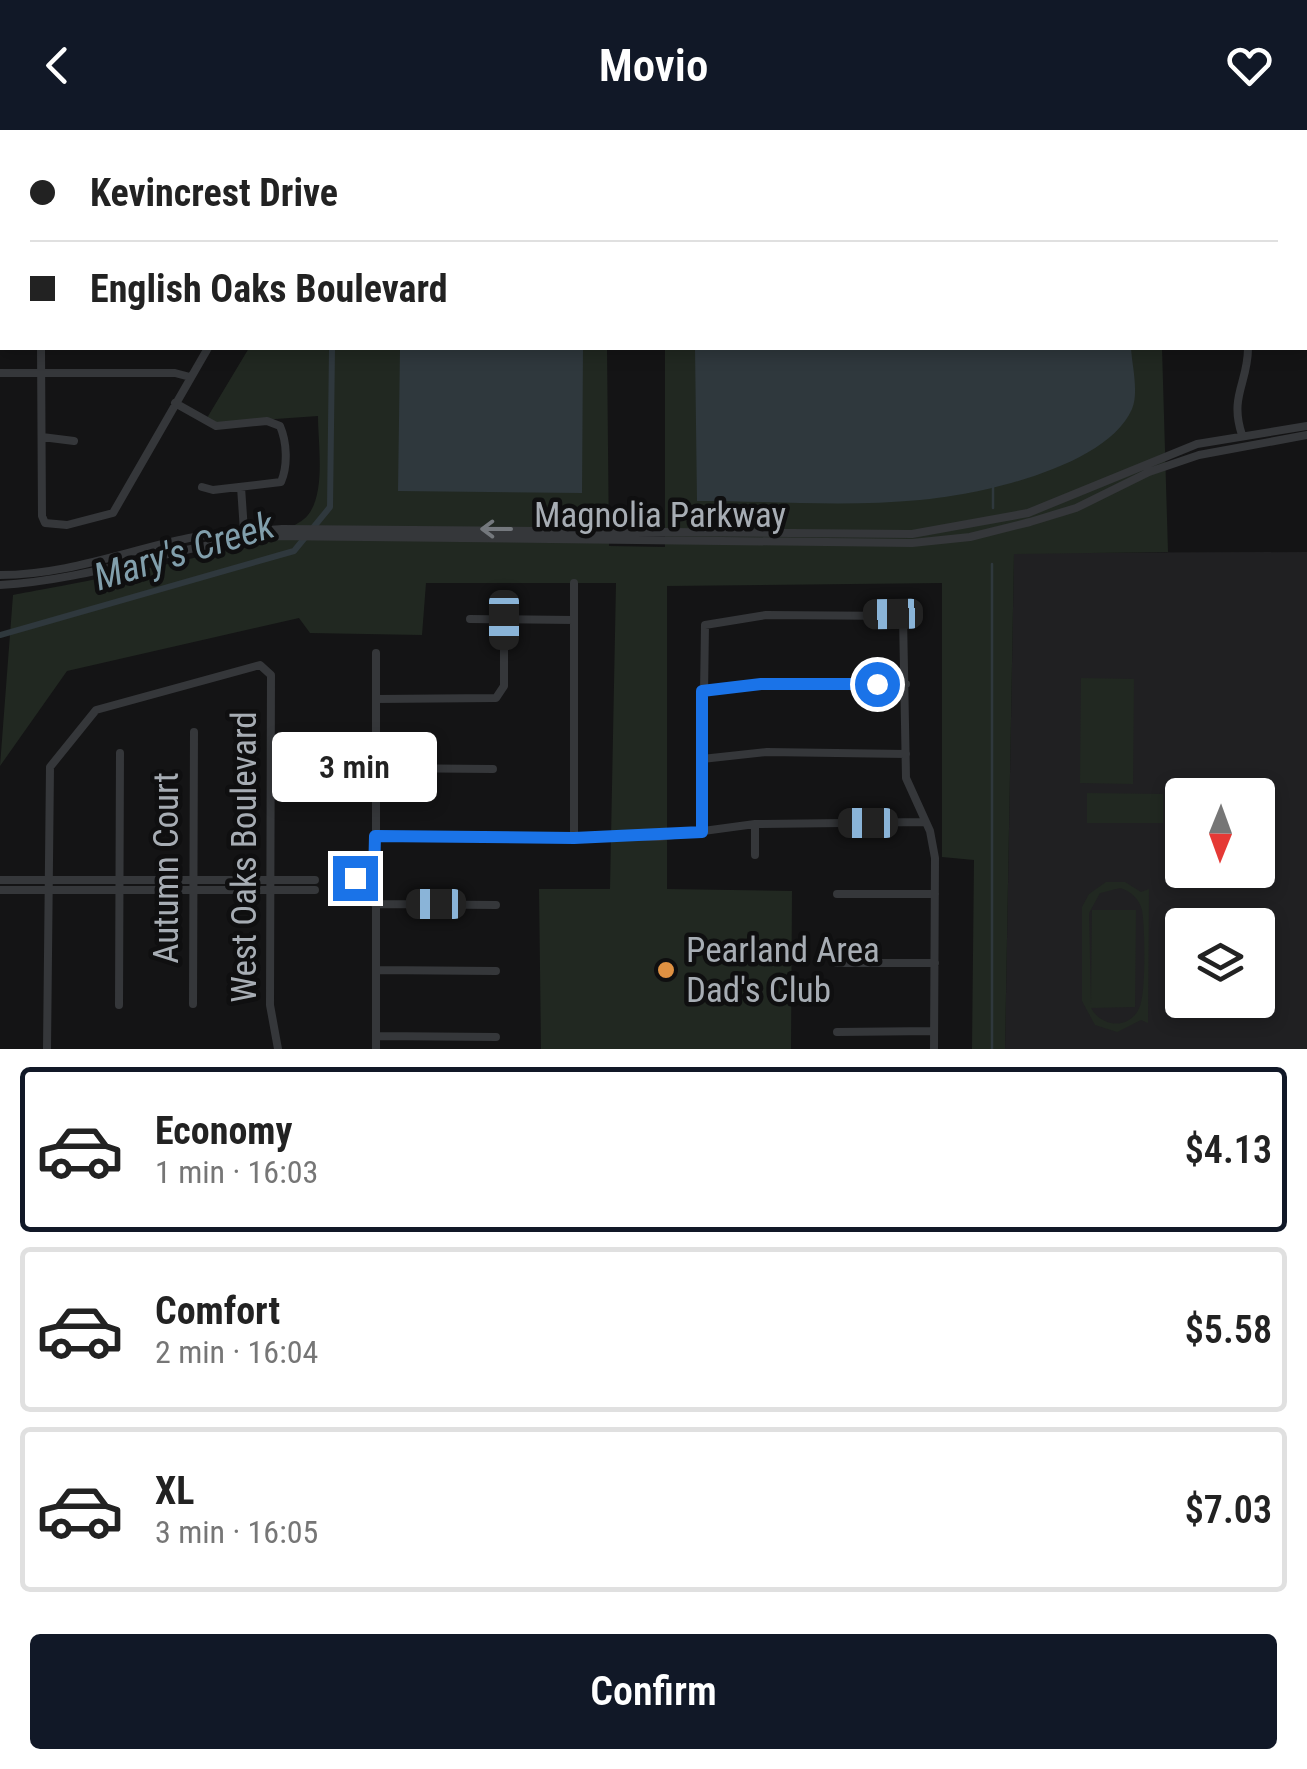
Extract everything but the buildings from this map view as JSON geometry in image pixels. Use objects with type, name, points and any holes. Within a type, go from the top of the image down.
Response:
[{"type":"street","points":[[41,350],[45,523],[66,525],[113,513],[207,350]]},
{"type":"street","points":[[1243,439],[1235,400],[1248,367],[1248,350]]},
{"type":"street","points":[[0,372],[176,373],[190,377]]},
{"type":"street","points":[[175,403],[216,426],[267,421],[280,426],[285,472],[280,482],[202,486]]},
{"type":"street","name":"Magnolia Parkway","points":[[351,532],[574,542],[970,537],[1044,513],[1162,457],[1307,426]]},
{"type":"street","name":"Magnolia Parkway","points":[[1243,439],[1307,435]]},
{"type":"street","points":[[42,437],[74,441]]},
{"type":"street","points":[[241,487],[244,532]]},
{"type":"street","points":[[574,530],[574,542]]},
{"type":"street","name":"Magnolia Parkway","points":[[0,575],[45,573],[191,538],[244,532],[574,530],[923,537]]},
{"type":"street","points":[[678,542],[679,531]]},
{"type":"street","name":"Magnolia Parkway","points":[[0,585],[84,575],[222,540],[282,533]]},
{"type":"street","points":[[574,583],[574,838]]},
{"type":"street","points":[[702,832],[703,632],[709,621],[766,615],[897,613],[904,618],[908,789],[936,858],[934,1049]]},
{"type":"street","points":[[470,620],[574,620]]},
{"type":"street","points":[[376,699],[496,698],[504,686],[504,620]]},
{"type":"street","points":[[376,653],[376,1049]]},
{"type":"street","name":"West Oaks Boulevard","points":[[46,885],[47,772],[88,715],[238,670],[266,667],[271,675],[270,1005],[278,1049]]},
{"type":"street","points":[[702,691],[761,684],[906,684]]},
{"type":"street","name":"Autumn Court","points":[[193,1004],[194,732]]},
{"type":"street","points":[[702,759],[767,752],[906,754]]},
{"type":"street","points":[[120,753],[120,1004]]},
{"type":"street","points":[[376,768],[493,769]]},
{"type":"street","points":[[375,836],[574,838],[702,832],[755,824],[924,822]]},
{"type":"street","points":[[755,824],[755,855]]},
{"type":"street","points":[[342,876],[374,872]]},
{"type":"street","points":[[0,880],[46,885],[193,885],[270,880],[315,885],[270,891],[193,885]]},
{"type":"street","points":[[0,890],[46,885]]},
{"type":"street","points":[[46,885],[46,1049]]},
{"type":"street","points":[[837,894],[935,894]]},
{"type":"street","points":[[375,904],[496,905]]},
{"type":"street","points":[[837,963],[935,963]]},
{"type":"street","points":[[376,970],[496,972]]},
{"type":"street","points":[[837,1032],[934,1031]]},
{"type":"street","points":[[376,1036],[496,1037]]},
{"type":"shaded area","points":[[248,350],[607,350],[609,546],[665,547],[665,350],[1162,350],[1168,552],[1014,554],[1005,1049],[972,1049],[974,860],[942,857],[942,583],[667,586],[667,889],[792,891],[791,1049],[541,1049],[539,889],[610,889],[616,583],[426,583],[422,635],[310,633],[299,618],[67,671],[0,766],[13,595],[122,574],[259,540],[290,527],[308,515],[314,505],[319,481],[318,416],[218,423],[207,418]]},
{"type":"shaded area","points":[[400,350],[583,350],[582,493],[398,491]]},
{"type":"shaded area","points":[[695,350],[1131,350],[1135,395],[1132,409],[1118,429],[1097,447],[1039,474],[974,492],[892,502],[697,501]]},
{"type":"shaded area","points":[[1307,552],[1307,1049],[1005,1049],[1014,553]]},
{"type":"shaded area","points":[[1081,678],[1134,679],[1133,784],[1080,783]]},
{"type":"shaded area","points":[[1087,793],[1163,794],[1163,823],[1087,823]]},
{"type":"shaded area","points":[[1106,882],[1125,882],[1141,892],[1149,889],[1148,1023],[1141,1020],[1117,1032],[1095,1025],[1082,1001],[1082,907],[1089,894]],"holes":[[[1120,888],[1131,893],[1142,910],[1144,973],[1136,1014],[1116,1024],[1102,1019],[1091,1008],[1135,1007],[1136,910],[1092,910],[1091,1005],[1089,913],[1100,893]]]},
{"type":"waterway","name":"Mary's Creek","points":[[0,635],[294,551],[330,507],[332,350]]},
{"type":"waterway","points":[[993,485],[993,508]]},
{"type":"waterway","points":[[992,564],[992,1049]]},
{"type":"place","name":"Pearland Area Dad's Club","points":[[666,970]]},
{"type":"route","points":[[355,878],[374,877],[375,836],[574,838],[702,832],[702,691],[740,690],[761,684],[877,684]]}]
